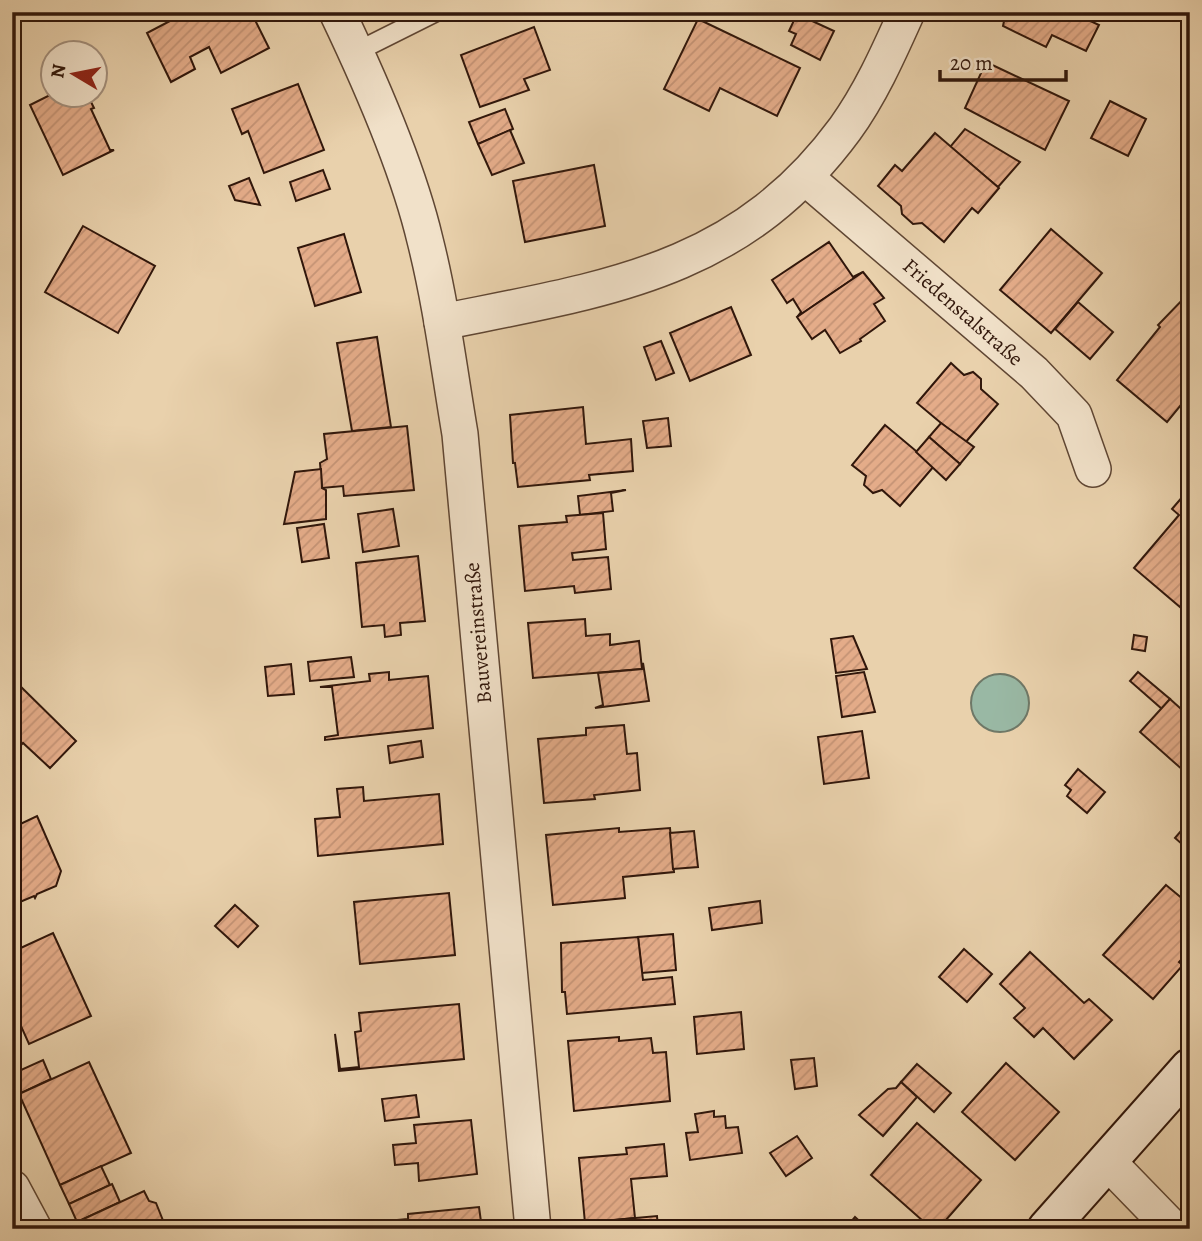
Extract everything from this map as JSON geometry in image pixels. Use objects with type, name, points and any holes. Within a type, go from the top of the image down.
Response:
[{"type":"main road","points":[[1047,1229],[1190,1068]]},
{"type":"street","name":"Bauvereinstraße","points":[[337,12],[356,52],[425,239],[442,322],[460,434],[533,1229]]},
{"type":"street","points":[[442,322],[530,304],[667,268],[752,224],[805,177],[846,128],[880,69],[907,12]]},
{"type":"street","name":"Friedenstalstraße","points":[[805,177],[1034,373],[1074,415],[1093,469]]},
{"type":"street","points":[[1107,1161],[1173,1229]]},
{"type":"street","points":[[12,1188],[34,1229]]},
{"type":"lane","points":[[356,52],[436,12]]},
{"type":"shaded area","points":[[1000,674],[1011,676],[1024,687],[1029,703],[1027,714],[1016,727],[1000,732],[989,730],[976,719],[971,703],[973,692],[984,679]]},
{"type":"building","points":[[187,12],[251,12],[269,48],[221,73],[209,47],[190,57],[195,69],[171,82],[147,33]]},
{"type":"building","points":[[1006,12],[1071,12],[1099,25],[1086,51],[1052,35],[1046,47],[1003,26]]},
{"type":"building","points":[[797,14],[834,31],[820,60],[791,45],[796,34],[789,31]]},
{"type":"building","points":[[698,19],[800,68],[777,116],[720,88],[709,111],[664,89]]},
{"type":"building","points":[[534,27],[550,70],[524,79],[529,90],[480,107],[461,55]]},
{"type":"building","points":[[986,62],[1069,101],[1045,150],[965,108]]},
{"type":"building","points":[[298,84],[324,150],[264,173],[248,131],[242,134],[232,109]]},
{"type":"building","points":[[38,101],[38,108],[94,108],[91,109],[110,150],[114,150],[63,175],[30,105]]},
{"type":"building","points":[[1110,101],[1146,119],[1128,156],[1091,138]]},
{"type":"building","points":[[505,109],[513,129],[478,144],[469,122]]},
{"type":"building","points":[[965,129],[1020,162],[998,187],[950,147]]},
{"type":"building","points":[[510,130],[524,163],[492,175],[478,144]]},
{"type":"building","points":[[935,133],[999,188],[978,213],[972,208],[944,242],[922,223],[913,224],[902,214],[901,206],[878,186],[895,165],[902,171]]},
{"type":"building","points":[[594,165],[605,226],[525,242],[513,181]]},
{"type":"building","points":[[323,170],[330,189],[296,201],[290,182]]},
{"type":"building","points":[[249,178],[260,205],[235,200],[229,186]]},
{"type":"building","points":[[83,226],[155,266],[118,333],[45,292]]},
{"type":"building","points":[[1051,229],[1102,273],[1051,333],[1000,290]]},
{"type":"building","points":[[344,234],[361,292],[315,306],[298,248]]},
{"type":"building","points":[[829,242],[853,277],[863,272],[797,317],[801,312],[793,299],[787,303],[772,280]]},
{"type":"building","points":[[863,272],[884,298],[874,304],[885,321],[860,339],[861,341],[840,353],[825,330],[812,339],[797,317]]},
{"type":"building","points":[[1190,292],[1190,394],[1167,422],[1117,380],[1160,327],[1158,325]]},
{"type":"building","points":[[1078,302],[1113,332],[1090,359],[1055,329]]},
{"type":"building","points":[[731,307],[751,355],[690,381],[670,333]]},
{"type":"building","points":[[377,337],[391,427],[352,431],[337,343]]},
{"type":"building","points":[[661,341],[674,373],[656,380],[644,347]]},
{"type":"building","points":[[951,363],[964,375],[973,372],[981,379],[981,389],[998,404],[965,443],[917,403]]},
{"type":"building","points":[[583,407],[586,444],[631,439],[633,471],[589,475],[590,480],[518,487],[513,463],[510,415]]},
{"type":"building","points":[[668,418],[671,446],[647,448],[643,421]]},
{"type":"building","points":[[941,423],[974,447],[960,464],[929,437]]},
{"type":"building","points":[[885,425],[934,466],[900,506],[882,490],[873,493],[864,485],[866,476],[852,465]]},
{"type":"building","points":[[407,426],[414,490],[344,496],[343,486],[322,488],[320,463],[327,459],[324,434]]},
{"type":"building","points":[[929,437],[960,464],[946,480],[916,452]]},
{"type":"building","points":[[321,469],[322,488],[326,490],[326,519],[284,524],[295,472]]},
{"type":"building","points":[[1190,488],[1190,595],[1180,607],[1134,568],[1179,515],[1172,509]]},
{"type":"building","points":[[626,490],[611,493],[613,511],[580,515],[578,496]]},
{"type":"building","points":[[393,509],[399,546],[363,552],[358,514]]},
{"type":"building","points":[[603,513],[606,549],[572,553],[573,560],[608,557],[611,589],[575,593],[574,586],[525,591],[519,526],[567,522],[566,516]]},
{"type":"building","points":[[324,524],[329,558],[302,562],[297,528]]},
{"type":"building","points":[[418,556],[425,621],[400,623],[401,635],[385,637],[384,625],[362,627],[356,563]]},
{"type":"building","points":[[585,619],[586,636],[610,634],[610,645],[639,641],[642,669],[533,678],[528,623]]},
{"type":"building","points":[[1134,635],[1147,637],[1145,651],[1132,649]]},
{"type":"building","points":[[853,636],[867,669],[836,673],[831,639]]},
{"type":"building","points":[[351,657],[354,677],[310,681],[308,662]]},
{"type":"building","points":[[643,663],[649,701],[595,708],[603,705],[598,673],[642,669]]},
{"type":"building","points":[[291,664],[294,694],[268,696],[265,667]]},
{"type":"building","points":[[389,672],[389,680],[428,676],[433,728],[325,740],[325,737],[338,735],[332,687],[320,687],[370,681],[369,674]]},
{"type":"building","points":[[864,672],[875,712],[842,717],[836,676]]},
{"type":"building","points":[[1138,672],[1170,699],[1162,709],[1130,681]]},
{"type":"building","points":[[12,678],[76,741],[50,768],[23,743],[12,754]]},
{"type":"building","points":[[1170,699],[1190,717],[1190,767],[1185,772],[1140,732]]},
{"type":"building","points":[[624,725],[627,754],[637,753],[640,790],[594,795],[595,799],[544,803],[538,739],[586,735],[586,728]]},
{"type":"building","points":[[862,731],[869,778],[824,784],[818,737]]},
{"type":"building","points":[[421,741],[423,757],[390,763],[388,746]]},
{"type":"building","points":[[1078,769],[1105,792],[1087,813],[1067,796],[1071,790],[1065,785]]},
{"type":"building","points":[[363,787],[364,801],[439,794],[443,844],[318,856],[315,819],[340,817],[337,789]]},
{"type":"building","points":[[1190,801],[1190,827],[1183,820],[1186,816],[1183,808]]},
{"type":"building","points":[[37,816],[61,871],[56,886],[37,894],[35,898],[34,896],[15,904],[12,910],[12,828]]},
{"type":"building","points":[[1187,824],[1190,827],[1190,851],[1175,838]]},
{"type":"building","points":[[619,828],[619,832],[670,828],[674,872],[623,877],[625,898],[553,905],[546,835]]},
{"type":"building","points":[[694,831],[698,867],[673,869],[670,833]]},
{"type":"building","points":[[1166,885],[1190,905],[1190,950],[1179,962],[1183,965],[1153,999],[1103,955]]},
{"type":"building","points":[[449,893],[455,955],[360,964],[354,902]]},
{"type":"building","points":[[760,901],[762,923],[712,930],[709,908]]},
{"type":"building","points":[[235,905],[258,926],[238,947],[215,926]]},
{"type":"building","points":[[53,933],[91,1016],[29,1044],[12,1006],[12,952]]},
{"type":"building","points":[[673,934],[676,970],[642,973],[638,937]]},
{"type":"building","points":[[638,937],[643,980],[672,977],[675,1004],[567,1014],[565,992],[562,992],[561,943]]},
{"type":"building","points":[[964,949],[992,974],[967,1002],[939,977]]},
{"type":"building","points":[[1030,952],[1084,1003],[1089,999],[1112,1020],[1074,1059],[1043,1028],[1034,1037],[1014,1018],[1025,1008],[1000,984]]},
{"type":"building","points":[[459,1004],[464,1059],[339,1071],[335,1034],[340,1069],[359,1067],[355,1032],[361,1031],[359,1013]]},
{"type":"building","points":[[741,1012],[744,1049],[697,1054],[694,1017]]},
{"type":"building","points":[[619,1037],[619,1041],[651,1038],[653,1053],[666,1052],[670,1101],[574,1111],[568,1041]]},
{"type":"building","points":[[814,1058],[817,1086],[795,1089],[791,1060]]},
{"type":"building","points":[[43,1060],[51,1079],[19,1094],[12,1074]]},
{"type":"building","points":[[89,1062],[131,1153],[60,1185],[19,1094]]},
{"type":"building","points":[[1006,1063],[1059,1112],[1015,1160],[962,1112]]},
{"type":"building","points":[[917,1064],[951,1093],[934,1112],[901,1082]]},
{"type":"building","points":[[901,1082],[917,1097],[883,1136],[859,1115],[888,1089],[896,1088]]},
{"type":"building","points":[[416,1095],[419,1117],[385,1121],[382,1099]]},
{"type":"building","points":[[714,1111],[714,1117],[725,1116],[726,1128],[738,1127],[742,1153],[690,1160],[686,1133],[698,1132],[695,1114]]},
{"type":"building","points":[[471,1120],[477,1174],[419,1181],[418,1163],[395,1165],[393,1145],[416,1143],[414,1125]]},
{"type":"building","points":[[917,1123],[981,1180],[938,1229],[932,1229],[871,1175]]},
{"type":"building","points":[[797,1136],[812,1158],[786,1176],[770,1153]]},
{"type":"building","points":[[664,1144],[667,1176],[631,1179],[635,1218],[585,1223],[579,1158],[627,1154],[626,1148]]},
{"type":"building","points":[[101,1166],[110,1185],[69,1204],[60,1185]]},
{"type":"building","points":[[112,1184],[120,1202],[77,1222],[69,1204]]},
{"type":"building","points":[[144,1191],[149,1201],[156,1203],[164,1223],[152,1229],[80,1229],[77,1222]]},
{"type":"building","points":[[479,1207],[482,1229],[354,1229],[354,1224],[408,1219],[408,1214]]},
{"type":"building","points":[[657,1216],[658,1229],[593,1229],[592,1222]]},
{"type":"building","points":[[855,1217],[868,1229],[845,1229]]}]
